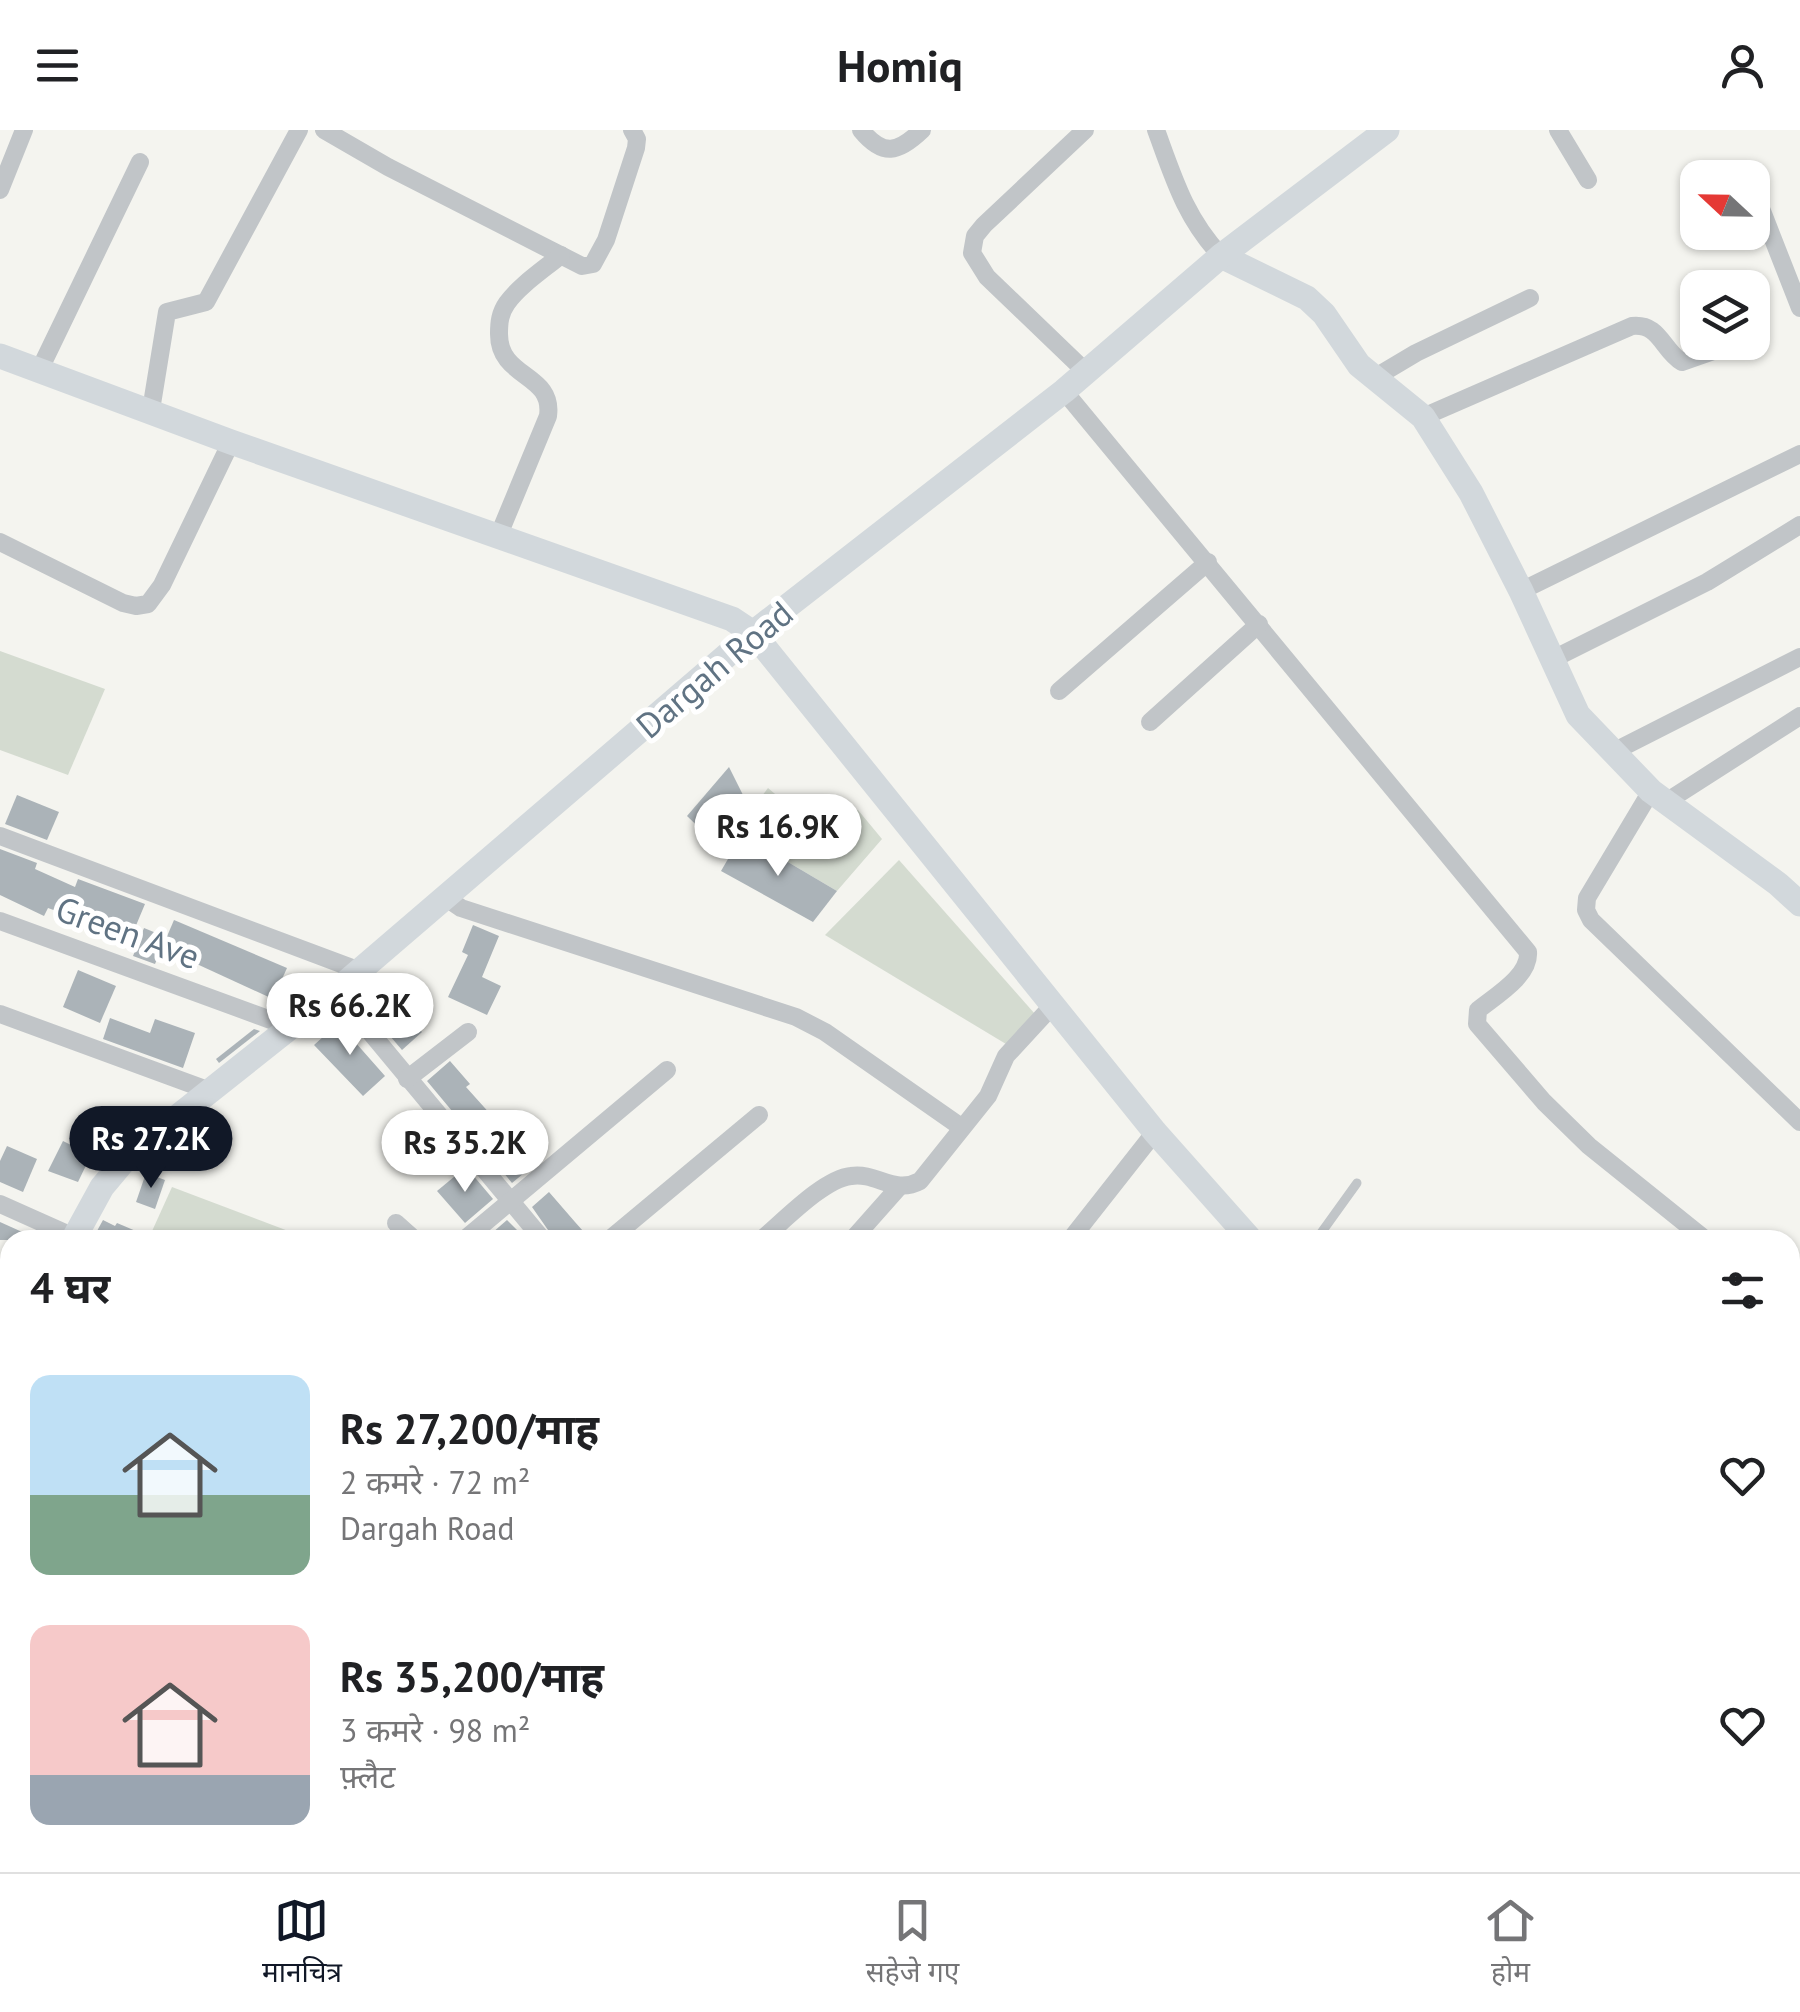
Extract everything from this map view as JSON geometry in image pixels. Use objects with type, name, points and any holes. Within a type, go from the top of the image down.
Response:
[{"type":"street","points":[[0,190],[24,130]]},
{"type":"street","points":[[151,410],[167,312],[206,302],[299,130]]},
{"type":"street","points":[[324,130],[582,266],[594,264],[597,258],[636,148],[632,130]]},
{"type":"street","points":[[861,130],[874,145],[892,150],[907,144],[922,130]]},
{"type":"street","points":[[1085,130],[984,225],[975,236],[972,253],[988,276],[1088,372]]},
{"type":"street","points":[[1156,130],[1182,202],[1198,231],[1222,256],[1307,298],[1324,314],[1359,365],[1423,417],[1471,494],[1522,591],[1578,715],[1658,796],[1800,904]]},
{"type":"street","name":"Dargah Road","points":[[78,1230],[114,1169],[336,992],[753,633],[1064,392],[1222,256],[1388,130]]},
{"type":"street","points":[[1558,130],[1588,180]]},
{"type":"street","points":[[39,371],[140,162]]},
{"type":"street","points":[[1770,231],[1800,308]]},
{"type":"street","points":[[498,537],[548,416],[550,402],[545,391],[503,356],[499,321],[510,298],[561,255]]},
{"type":"street","points":[[1374,378],[1416,353],[1530,298]]},
{"type":"street","points":[[1423,417],[1639,324],[1655,330],[1672,355],[1682,362],[1688,360]]},
{"type":"street","points":[[0,356],[732,620],[753,633],[1155,1132],[1242,1230]]},
{"type":"street","points":[[1064,392],[1528,952],[1524,971],[1478,1010],[1477,1024],[1588,1146],[1693,1230]]},
{"type":"street","points":[[0,542],[123,603],[148,604],[162,585],[231,442]]},
{"type":"street","points":[[1522,591],[1800,454]]},
{"type":"street","points":[[1551,660],[1707,582],[1800,525]]},
{"type":"street","points":[[1059,691],[1208,562]]},
{"type":"street","points":[[1150,722],[1259,624]]},
{"type":"street","points":[[1613,752],[1800,657]]},
{"type":"street","points":[[1800,716],[1658,796],[1588,898],[1586,910],[1591,920],[1800,1122]]},
{"type":"street","points":[[0,836],[360,971]]},
{"type":"street","points":[[446,897],[461,908],[796,1017],[825,1032],[961,1128]]},
{"type":"street","name":"Green Ave","points":[[0,921],[290,1027]]},
{"type":"street","points":[[336,992],[535,1230]]},
{"type":"street","points":[[772,1230],[840,1179],[861,1176],[900,1188],[920,1181],[988,1096],[1006,1056],[1053,1005]]},
{"type":"street","points":[[0,1014],[210,1091]]},
{"type":"street","points":[[407,1079],[468,1032]]},
{"type":"street","points":[[476,1230],[668,1070]]},
{"type":"street","points":[[621,1230],[759,1115]]},
{"type":"street","points":[[1078,1230],[1155,1132]]},
{"type":"street","points":[[861,1230],[900,1188]]},
{"type":"street","points":[[0,1204],[56,1230]]},
{"type":"street","points":[[396,1224],[404,1230]]},
{"type":"lane","points":[[1323,1230],[1357,1183]]},
{"type":"shaded area","points":[[0,651],[105,689],[68,775],[0,750]]},
{"type":"shaded area","points":[[768,788],[801,816],[824,824],[858,810],[882,839],[837,891],[742,835],[752,809]]},
{"type":"shaded area","points":[[899,860],[1035,1014],[1006,1044],[825,935]]},
{"type":"shaded area","points":[[172,1187],[286,1230],[153,1230]]},
{"type":"building","points":[[729,767],[749,807],[712,840],[687,816]]},
{"type":"building","points":[[17,795],[59,812],[47,840],[5,824]]},
{"type":"building","points":[[742,835],[837,891],[813,922],[721,871]]},
{"type":"building","points":[[0,849],[37,863],[35,869],[75,887],[78,879],[145,904],[132,935],[91,918],[89,923],[48,908],[44,916],[0,895]]},
{"type":"building","points":[[174,920],[287,968],[273,999],[162,948]]},
{"type":"building","points":[[473,925],[499,936],[482,977],[501,986],[487,1015],[448,997],[468,955],[462,952]]},
{"type":"building","points":[[144,928],[166,937],[155,964],[133,956]]},
{"type":"building","points":[[78,970],[116,986],[100,1023],[63,1007]]},
{"type":"building","points":[[376,987],[422,1032],[402,1050],[360,1001]]},
{"type":"building","points":[[110,1018],[150,1033],[155,1019],[195,1033],[183,1068],[103,1039]]},
{"type":"building","points":[[343,1019],[359,1038],[355,1042],[385,1076],[363,1096],[314,1045]]},
{"type":"building","points":[[254,1029],[260,1031],[219,1063],[216,1059]]},
{"type":"building","points":[[450,1061],[470,1084],[466,1087],[535,1164],[512,1183],[427,1081]]},
{"type":"building","points":[[63,1141],[91,1155],[78,1182],[48,1171]]},
{"type":"building","points":[[7,1146],[37,1159],[23,1192],[0,1182],[0,1161]]},
{"type":"building","points":[[466,1167],[493,1199],[465,1223],[437,1191]]},
{"type":"building","points":[[146,1173],[165,1180],[155,1209],[136,1202]]},
{"type":"building","points":[[549,1192],[582,1230],[548,1230],[532,1207]]},
{"type":"building","points":[[103,1220],[133,1230],[98,1230]]},
{"type":"building","points":[[507,1220],[517,1230],[495,1230]]},
{"type":"building","points":[[0,1222],[18,1230],[0,1230]]}]
